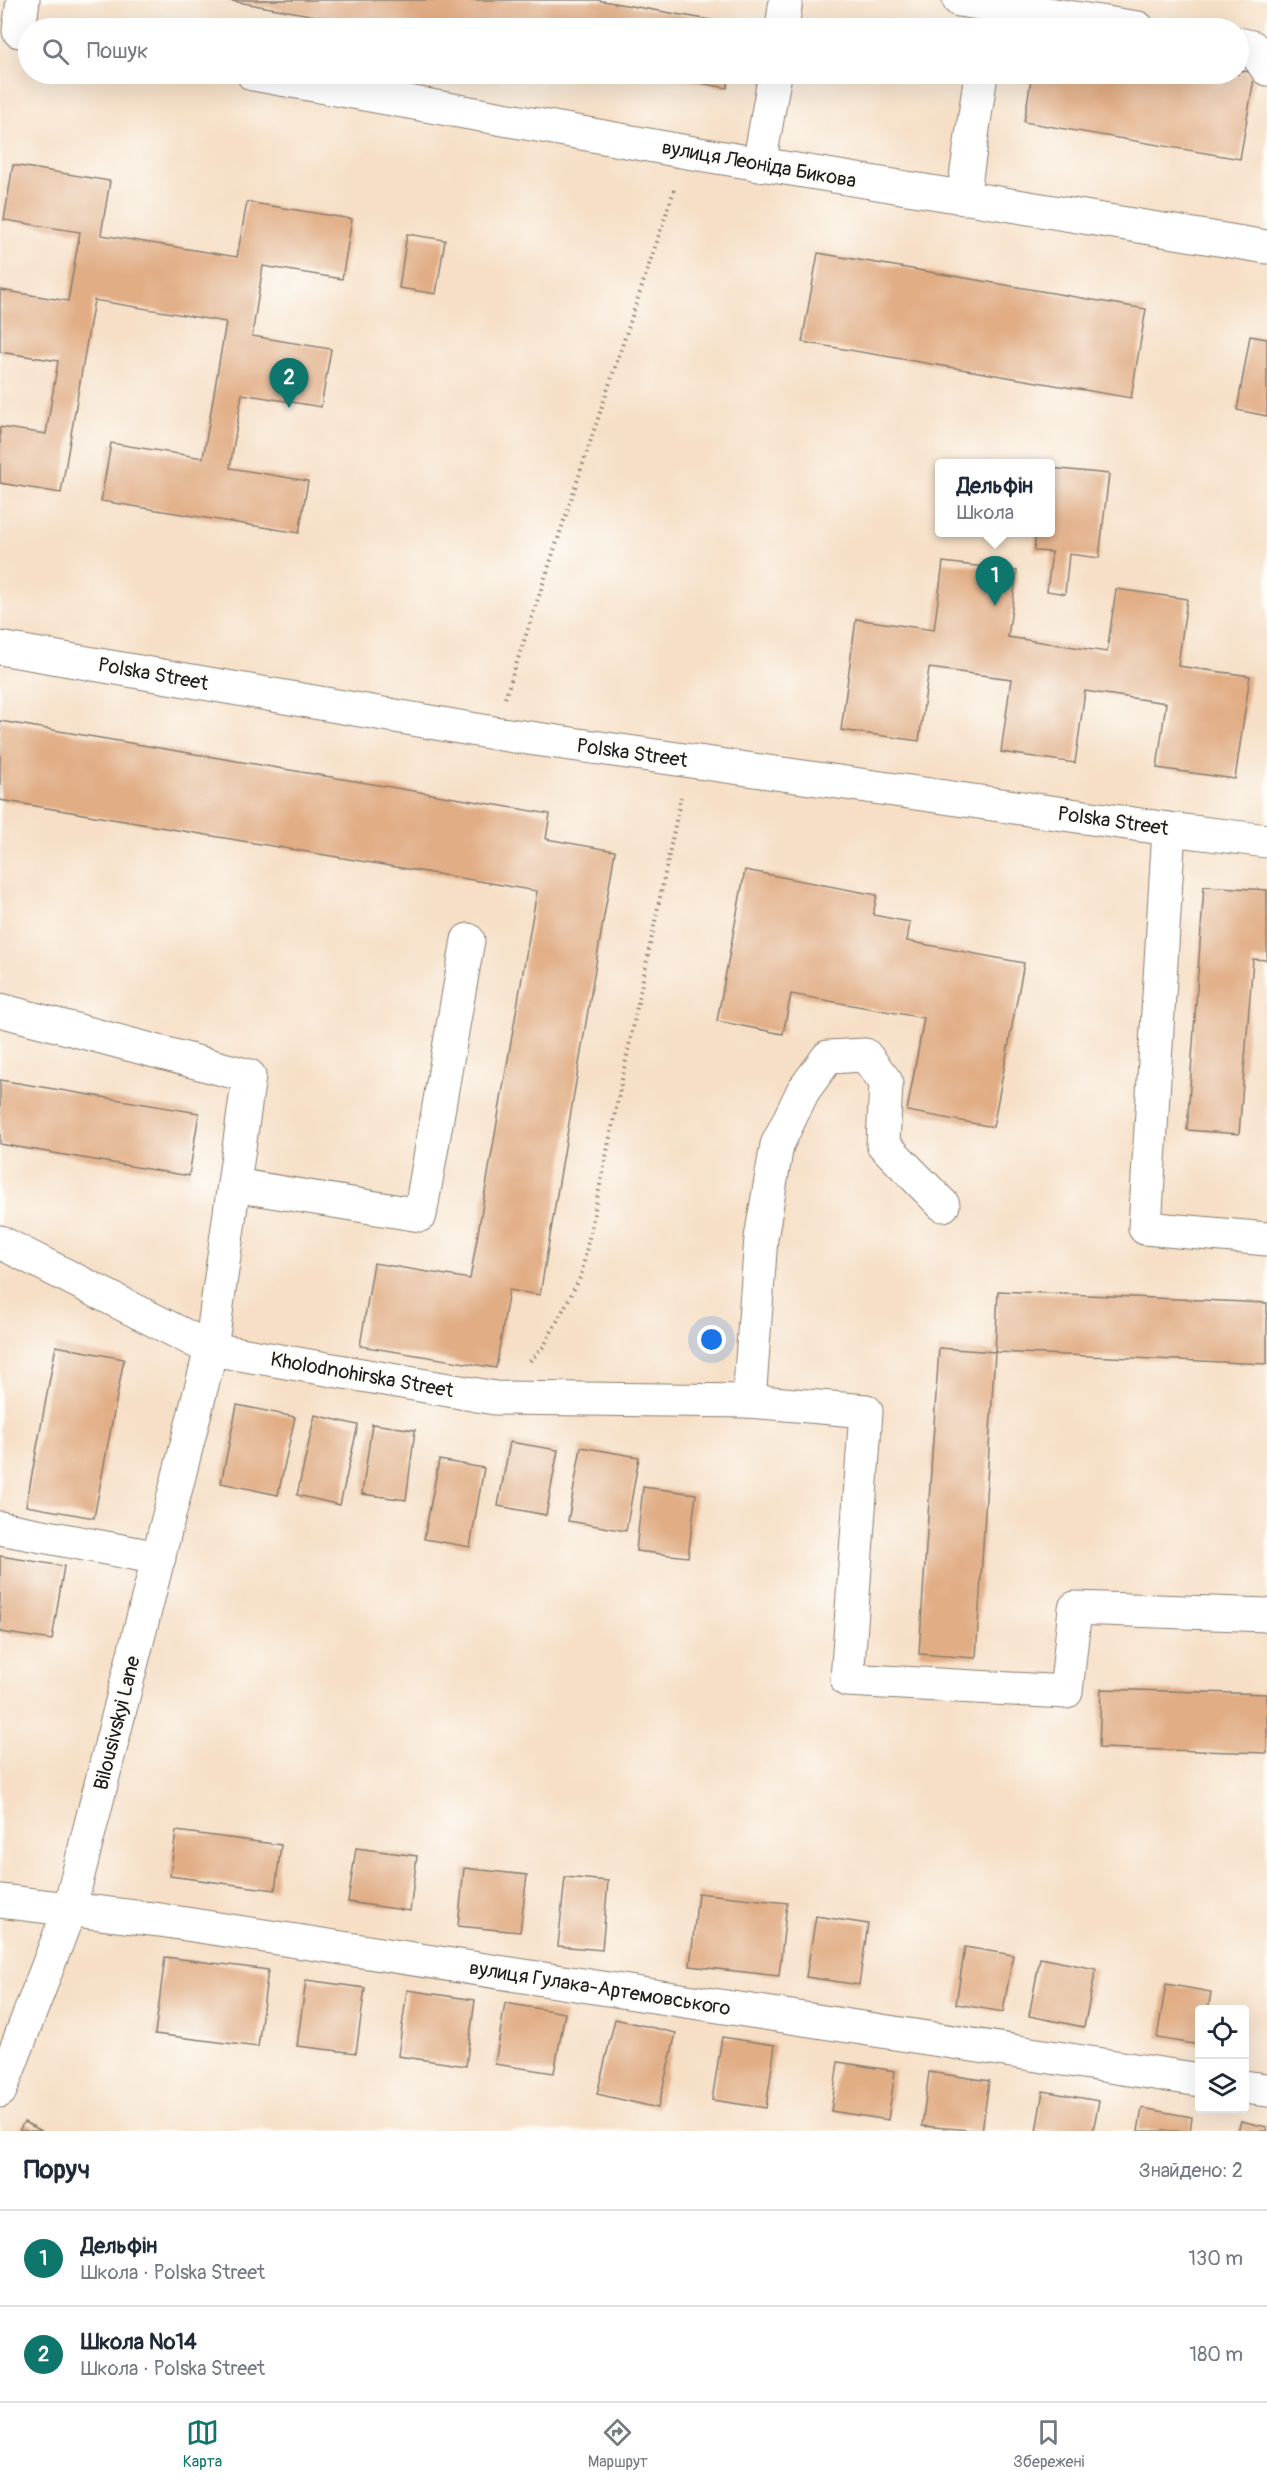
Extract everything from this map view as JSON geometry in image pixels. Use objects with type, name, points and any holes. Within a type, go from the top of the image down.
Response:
[{"type":"street","points":[[783,18],[786,0]]},
{"type":"street","points":[[979,11],[1044,18]]},
{"type":"street","points":[[1249,46],[1252,46],[1267,69]]},
{"type":"street","name":"вулиця Леоніда Бикова","points":[[309,84],[759,165],[1267,247]]},
{"type":"street","points":[[759,165],[773,84]]},
{"type":"street","points":[[963,198],[980,84]]},
{"type":"street","name":"Polska Street","points":[[0,648],[494,733],[1267,841]]},
{"type":"street","points":[[1169,829],[1145,1228],[1267,1239]]},
{"type":"street","points":[[234,1185],[420,1215],[468,940]]},
{"type":"street","name":"Bilousivskyi Lane","points":[[0,1010],[249,1076],[211,1349],[69,1911],[0,2091]]},
{"type":"street","points":[[749,1401],[761,1238],[777,1145],[803,1091],[828,1057],[865,1055],[886,1082],[883,1144],[943,1205]]},
{"type":"street","name":"Kholodnohirska Street","points":[[0,1242],[211,1349],[495,1398],[749,1401],[866,1411],[847,1680],[1066,1692],[1075,1608],[1267,1615]]},
{"type":"street","points":[[0,1528],[159,1558]]},
{"type":"street","name":"вулиця Гулака-Артемовського","points":[[0,1901],[160,1920],[1195,2079]]},
{"type":"street","points":[[1249,2087],[1267,2090]]},
{"type":"path","points":[[494,733],[687,152]]},
{"type":"path","points":[[495,1398],[544,1346],[581,1276],[689,761]]},
{"type":"building","points":[[226,0],[597,0],[699,18],[327,18]]},
{"type":"building","points":[[1249,72],[1255,73],[1240,159],[1024,122],[1030,84],[1249,84]]},
{"type":"building","points":[[705,84],[728,84],[727,88]]},
{"type":"building","points":[[13,165],[110,181],[101,235],[237,257],[247,202],[352,219],[342,279],[263,266],[252,336],[331,349],[321,407],[242,394],[230,468],[308,481],[299,533],[101,501],[111,443],[203,458],[226,322],[94,300],[61,493],[0,483],[0,427],[46,434],[58,361],[0,352],[0,290],[68,301],[80,232],[4,220]]},
{"type":"building","points":[[407,234],[445,240],[436,294],[399,288]]},
{"type":"building","points":[[818,253],[1146,309],[1131,398],[802,342]]},
{"type":"building","points":[[1250,336],[1267,339],[1267,416],[1237,410]]},
{"type":"building","points":[[1055,469],[1109,474],[1099,558],[1069,554],[1065,594],[1047,591],[1052,552],[1034,551],[1035,537],[1055,537]]},
{"type":"building","points":[[943,562],[1017,571],[1008,637],[1107,652],[1116,589],[1187,599],[1178,666],[1250,676],[1235,779],[1157,768],[1166,703],[1085,691],[1075,763],[1001,752],[1011,679],[929,668],[919,741],[841,730],[856,619],[934,630]]},
{"type":"building","points":[[0,721],[550,814],[546,839],[615,851],[540,1295],[509,1290],[496,1368],[360,1346],[374,1263],[470,1279],[537,891],[0,800]]},
{"type":"building","points":[[745,870],[877,895],[873,915],[910,922],[907,941],[1024,963],[993,1127],[907,1111],[924,1018],[791,994],[783,1034],[717,1021]]},
{"type":"building","points":[[1204,886],[1267,890],[1267,960],[1253,959],[1239,1134],[1187,1130]]},
{"type":"building","points":[[0,1080],[199,1113],[189,1176],[0,1144]]},
{"type":"building","points":[[998,1291],[1267,1303],[1267,1364],[995,1352]]},
{"type":"building","points":[[56,1346],[124,1359],[94,1518],[26,1506]]},
{"type":"building","points":[[939,1348],[995,1352],[976,1658],[919,1654]]},
{"type":"building","points":[[237,1405],[295,1417],[278,1495],[221,1483]]},
{"type":"building","points":[[315,1415],[358,1425],[340,1505],[297,1495]]},
{"type":"building","points":[[372,1424],[415,1430],[406,1500],[362,1494]]},
{"type":"building","points":[[510,1442],[558,1450],[546,1515],[498,1506]]},
{"type":"building","points":[[581,1447],[639,1457],[626,1531],[568,1521]]},
{"type":"building","points":[[439,1460],[484,1468],[470,1547],[424,1539]]},
{"type":"building","points":[[643,1487],[696,1494],[688,1557],[636,1551]]},
{"type":"building","points":[[0,1556],[64,1566],[52,1640],[0,1632]]},
{"type":"building","points":[[1101,1689],[1267,1694],[1267,1753],[1099,1748]]},
{"type":"building","points":[[176,1831],[281,1845],[275,1890],[170,1876]]},
{"type":"building","points":[[356,1848],[417,1856],[410,1911],[348,1902]]},
{"type":"building","points":[[464,1868],[527,1875],[520,1932],[458,1926]]},
{"type":"building","points":[[565,1877],[608,1881],[602,1950],[558,1946]]},
{"type":"building","points":[[698,1893],[787,1903],[779,1976],[690,1966]]},
{"type":"building","points":[[816,1916],[868,1924],[859,1985],[806,1977]]},
{"type":"building","points":[[965,1947],[1013,1955],[1003,2012],[956,2004]]},
{"type":"building","points":[[165,1957],[268,1970],[258,2047],[155,2034]]},
{"type":"building","points":[[1040,1958],[1096,1969],[1084,2027],[1029,2016]]},
{"type":"building","points":[[306,1980],[365,1988],[356,2053],[297,2046]]},
{"type":"building","points":[[1166,1984],[1211,1992],[1209,2005],[1195,2005],[1195,2044],[1157,2038]]},
{"type":"building","points":[[407,1990],[475,2000],[466,2066],[398,2056]]},
{"type":"building","points":[[505,2003],[565,2013],[554,2073],[495,2064]]},
{"type":"building","points":[[615,2019],[676,2033],[658,2108],[597,2094]]},
{"type":"building","points":[[722,2037],[775,2045],[766,2108],[712,2100]]},
{"type":"building","points":[[838,2062],[895,2071],[888,2120],[831,2111]]},
{"type":"building","points":[[929,2072],[989,2081],[982,2131],[922,2126]]},
{"type":"building","points":[[1043,2091],[1099,2101],[1093,2131],[1036,2131]]},
{"type":"building","points":[[1142,2108],[1192,2117],[1190,2131],[1138,2131]]},
{"type":"building","points":[[1241,2121],[1267,2127],[1267,2131],[1238,2131]]},
{"type":"building","points":[[24,2122],[42,2131],[19,2131]]},
{"type":"place","name":"Школа №14","points":[[289,408]]},
{"type":"place","name":"Дельфін","points":[[995,606]]}]
